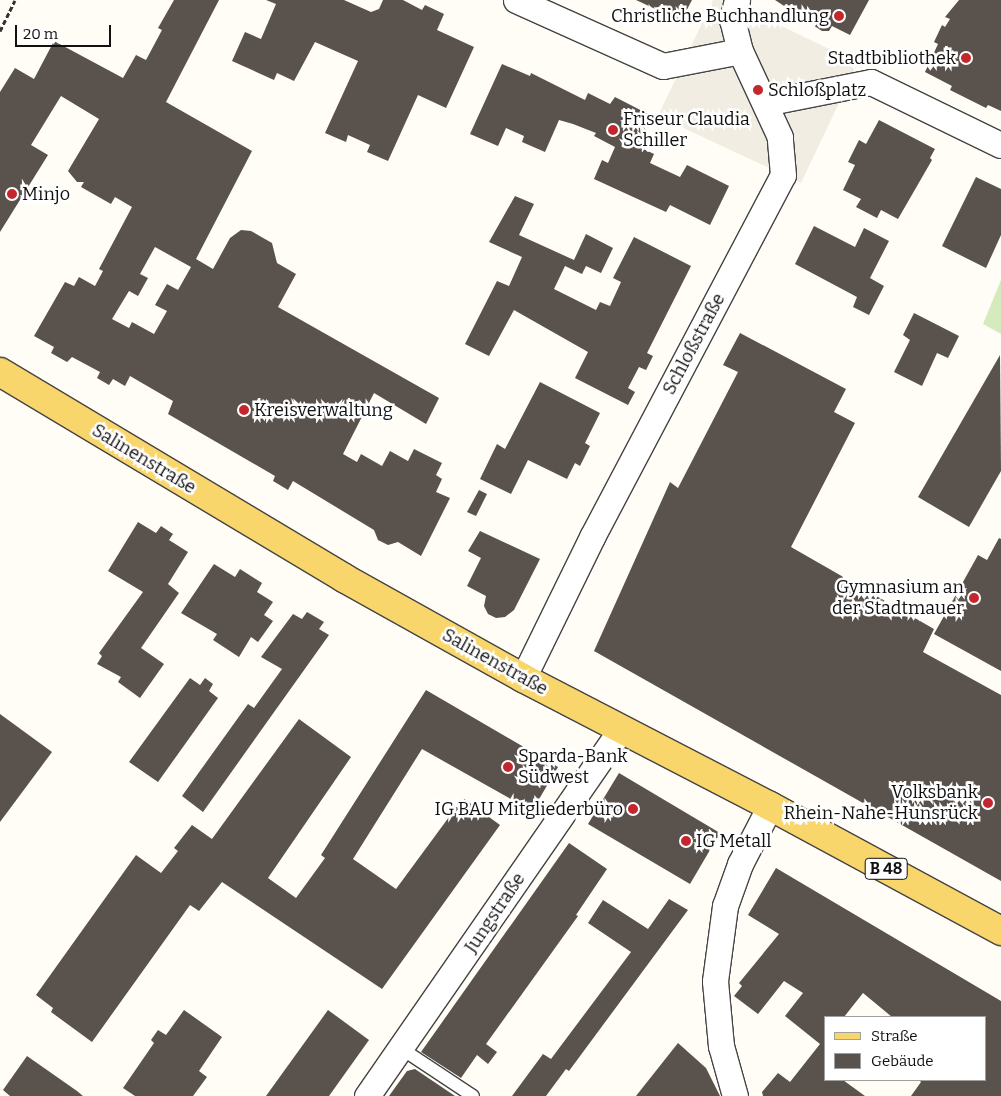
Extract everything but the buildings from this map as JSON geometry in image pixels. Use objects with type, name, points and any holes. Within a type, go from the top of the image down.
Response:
[{"type":"main road","name":"Salinenstraße","points":[[0,372],[344,578],[524,678],[770,806],[1001,931]]},
{"type":"street","points":[[516,0],[663,66],[740,51]]},
{"type":"street","name":"Schloßstraße","points":[[524,678],[592,537],[783,175],[780,137],[740,51],[732,20],[737,0]]},
{"type":"street","points":[[765,103],[871,82],[1001,145]]},
{"type":"street","name":"Jungstraße","points":[[367,1096],[402,1049],[622,729]]},
{"type":"street","points":[[735,1096],[721,1046],[715,981],[725,906],[740,864],[770,806]]},
{"type":"lane","points":[[402,1049],[473,1096]]},
{"type":"path","points":[[0,31],[15,0]]},
{"type":"green space","points":[[1001,280],[1001,334],[983,324]]},
{"type":"shaded area","name":"Schloßplatz","points":[[713,0],[728,0],[858,63],[801,183],[658,116]]},
{"type":"place","name":"Christliche Buchhandlung","points":[[839,16]]},
{"type":"place","name":"Stadtbibliothek","points":[[966,58]]},
{"type":"place","name":"Schloßplatz","points":[[758,90]]},
{"type":"place","name":"Friseur Claudia Schiller","points":[[613,130]]},
{"type":"place","name":"Minjo","points":[[12,194]]},
{"type":"place","name":"Kreisverwaltung","points":[[244,410]]},
{"type":"place","name":"Gymnasium an der Stadtmauer","points":[[974,598]]},
{"type":"place","name":"Sparda-Bank Südwest","points":[[508,767]]},
{"type":"place","name":"Volksbank Rhein-Nahe-Hunsrück","points":[[988,803]]},
{"type":"place","name":"IG BAU Mitgliederbüro","points":[[633,809]]},
{"type":"place","name":"IG Metall","points":[[686,841]]}]
